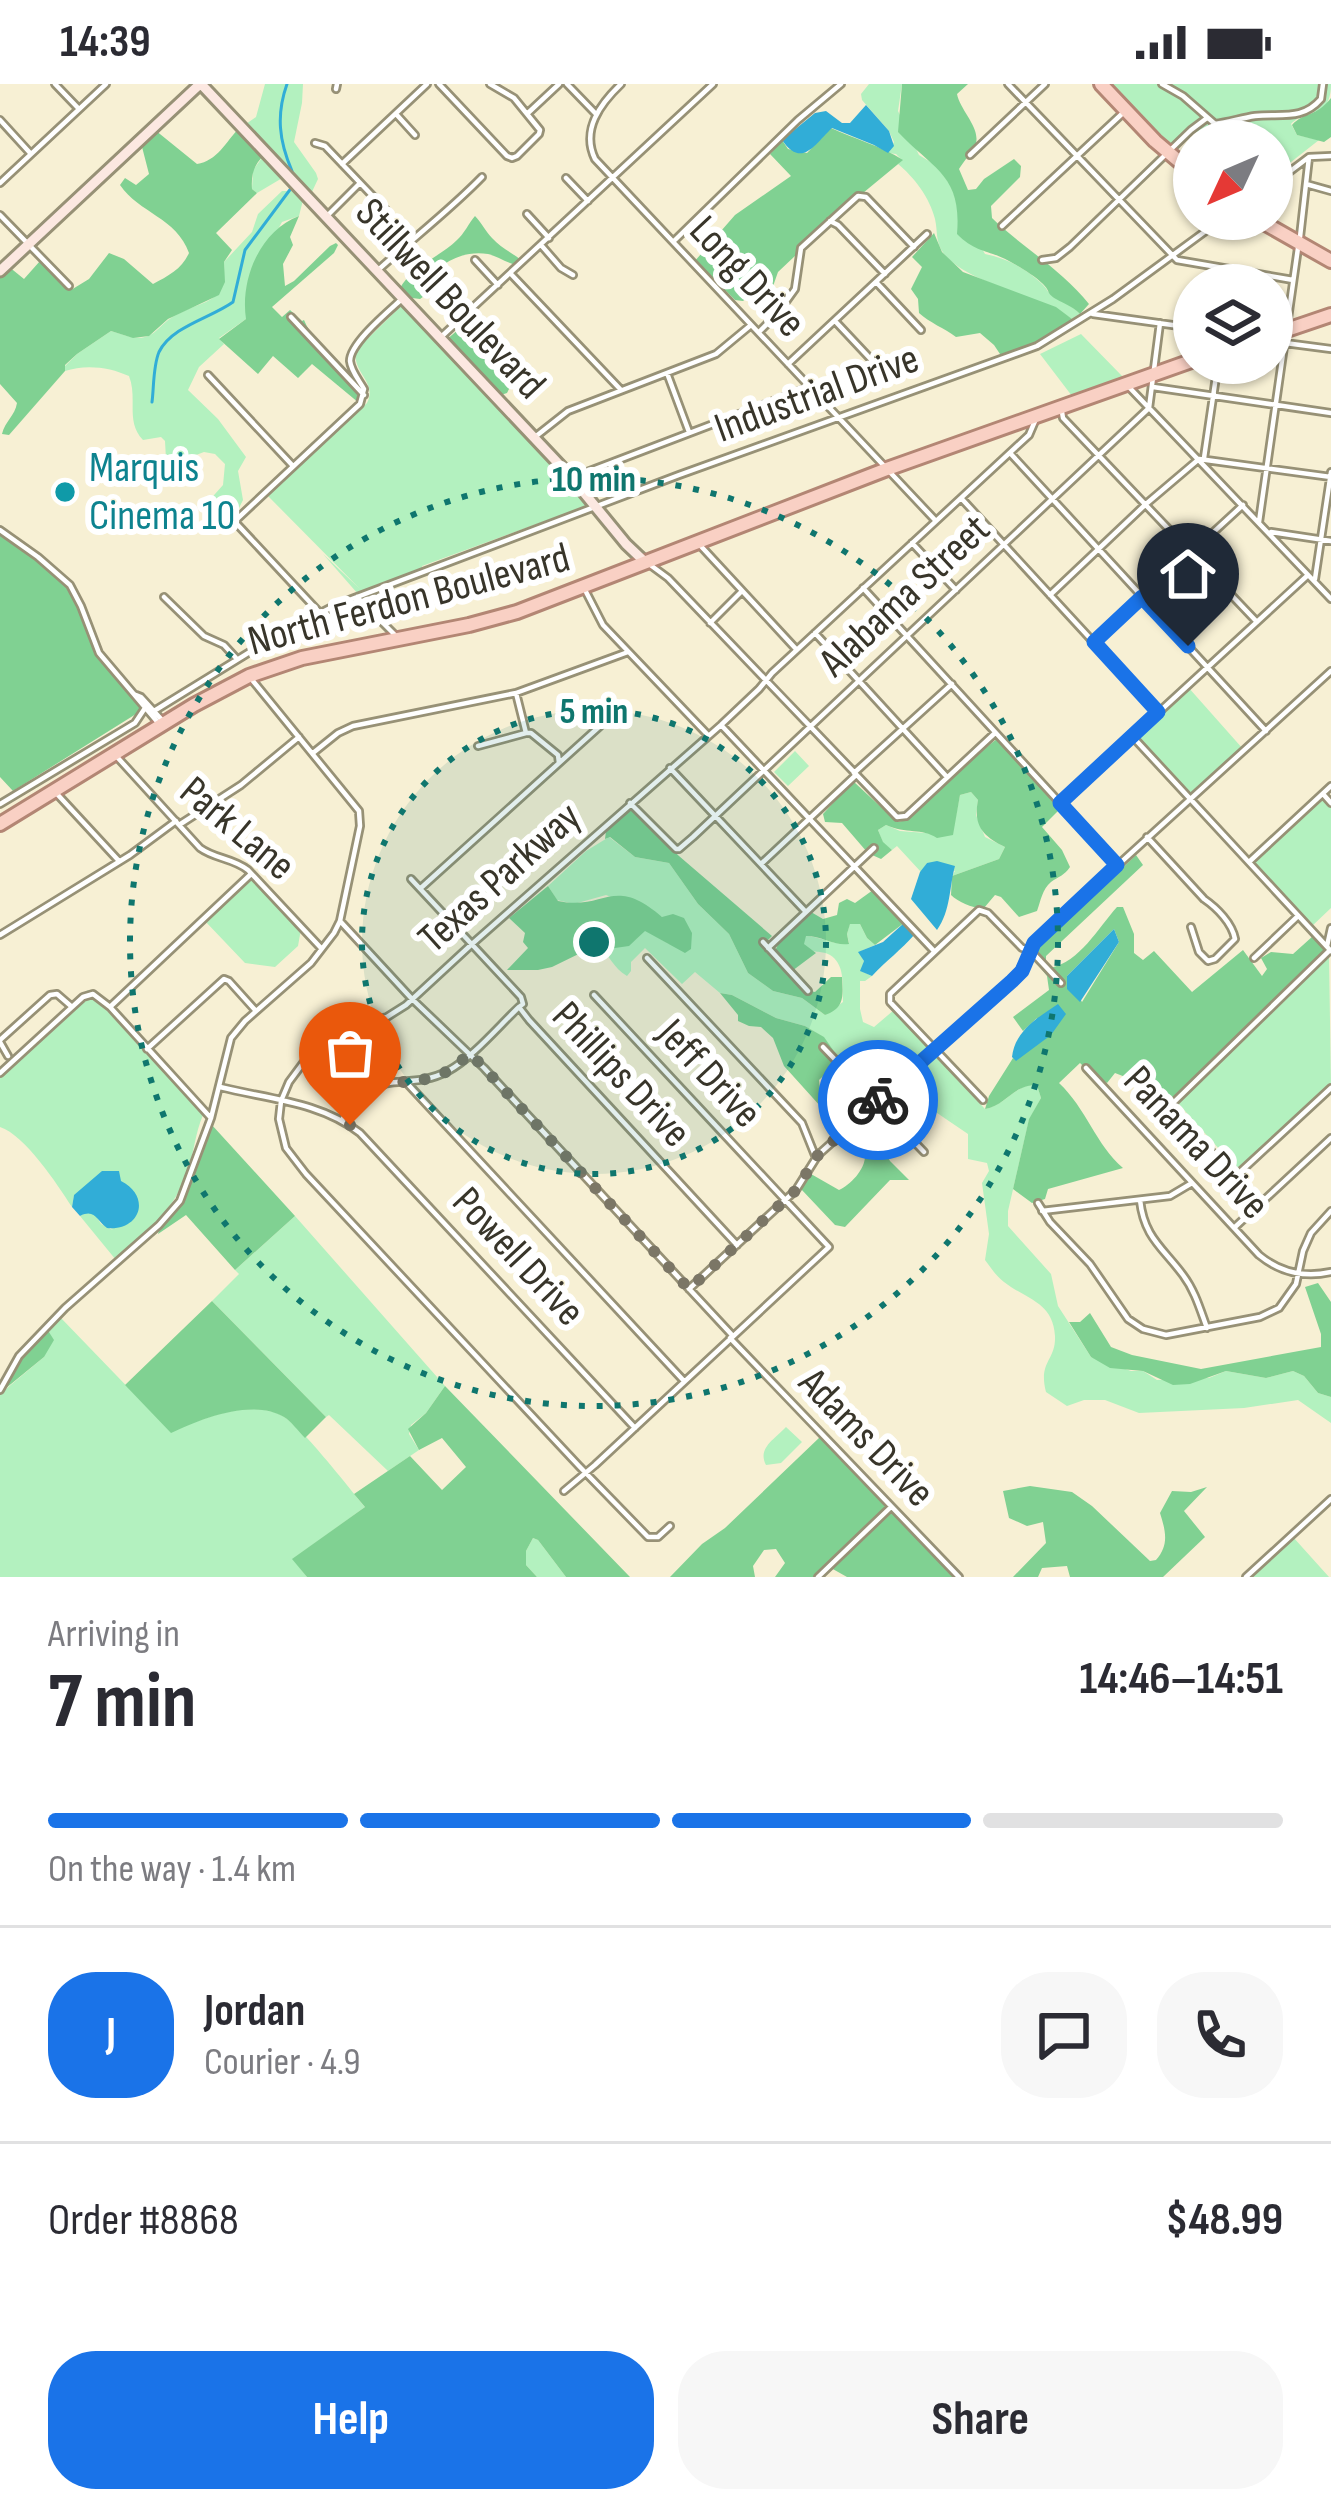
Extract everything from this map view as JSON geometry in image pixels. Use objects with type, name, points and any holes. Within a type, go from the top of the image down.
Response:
[{"type":"main road","points":[[1101,84],[1173,157]]},
{"type":"main road","points":[[1293,240],[1331,261]]},
{"type":"main road","points":[[1293,333],[1331,315]]},
{"type":"main road","name":"North Ferdon Boulevard","points":[[0,824],[249,676],[302,658],[517,613],[887,470],[1173,370]]},
{"type":"street","points":[[55,84],[79,110]]},
{"type":"street","points":[[0,183],[106,84]]},
{"type":"street","points":[[0,271],[200,84]]},
{"type":"street","name":"Stillwell Boulevard","points":[[200,84],[572,478],[646,563]]},
{"type":"street","points":[[342,164],[427,84]]},
{"type":"street","points":[[439,84],[512,158],[518,156],[539,134],[538,124],[514,98],[490,84]]},
{"type":"street","points":[[528,113],[563,84],[596,115]]},
{"type":"street","points":[[613,178],[590,148],[596,115],[621,84]]},
{"type":"street","points":[[440,338],[713,84]]},
{"type":"street","points":[[673,242],[841,84]]},
{"type":"street","points":[[1008,84],[1172,255],[1191,264]]},
{"type":"street","points":[[970,154],[1046,84]]},
{"type":"street","points":[[1162,84],[1210,120]]},
{"type":"street","points":[[1235,120],[1299,114],[1321,99],[1323,84]]},
{"type":"street","points":[[1002,226],[1125,111]]},
{"type":"street","points":[[395,114],[415,135]]},
{"type":"street","points":[[0,120],[31,154]]},
{"type":"street","points":[[315,143],[325,146],[388,214],[381,226]]},
{"type":"street","points":[[1042,260],[1056,258],[1173,148]]},
{"type":"street","points":[[1293,169],[1306,159],[1331,156]]},
{"type":"street","points":[[1293,280],[1306,159]]},
{"type":"street","points":[[377,271],[482,177]]},
{"type":"street","points":[[566,178],[588,201]]},
{"type":"street","name":"Long Drive","points":[[613,178],[936,521]]},
{"type":"street","points":[[327,216],[360,183]]},
{"type":"street","points":[[1306,184],[1331,191]]},
{"type":"street","points":[[758,333],[795,289],[801,248],[856,197],[865,196],[914,247]]},
{"type":"street","points":[[527,214],[549,238]]},
{"type":"street","points":[[0,215],[69,286]]},
{"type":"street","points":[[830,221],[885,274]]},
{"type":"street","points":[[788,364],[927,234]]},
{"type":"street","name":"Industrial Drive","points":[[154,711],[237,659],[357,597],[1037,346],[1091,314],[1193,240]]},
{"type":"street","points":[[541,245],[573,275]]},
{"type":"street","points":[[475,260],[498,285]]},
{"type":"street","points":[[510,273],[621,390]]},
{"type":"street","points":[[876,282],[921,330]]},
{"type":"street","points":[[319,613],[236,520],[360,404],[363,386],[352,369],[351,353],[403,298]]},
{"type":"street","points":[[1091,314],[1173,325]]},
{"type":"street","points":[[291,317],[364,395]]},
{"type":"street","points":[[835,321],[880,369]]},
{"type":"street","points":[[1149,408],[1160,323]]},
{"type":"street","points":[[534,438],[568,411],[716,354],[751,325]]},
{"type":"street","points":[[1293,338],[1331,349]]},
{"type":"street","points":[[667,373],[689,433]]},
{"type":"street","points":[[208,375],[293,466]]},
{"type":"street","points":[[1151,381],[1214,396],[1331,413]]},
{"type":"street","points":[[1125,384],[1331,598]]},
{"type":"street","points":[[1050,595],[1201,459],[1215,384]]},
{"type":"street","points":[[1259,522],[1279,384]]},
{"type":"street","points":[[572,478],[810,387]]},
{"type":"street","points":[[1061,406],[1064,418],[1257,622]]},
{"type":"street","name":"Alabama Street","points":[[629,803],[678,849],[1149,408]]},
{"type":"street","name":"Texas Parkway","points":[[281,1101],[294,1073],[324,1041],[395,1013],[721,724],[1010,453],[1032,431],[1036,416]]},
{"type":"street","points":[[1010,453],[1265,731]]},
{"type":"street","points":[[1201,459],[1331,475],[1315,581]]},
{"type":"street","points":[[961,499],[1158,712]]},
{"type":"street","points":[[1094,642],[1243,505]]},
{"type":"street","points":[[0,530],[74,590],[97,650],[162,724]]},
{"type":"street","points":[[1268,531],[1331,541]]},
{"type":"street","points":[[698,543],[797,650]]},
{"type":"street","points":[[912,543],[956,590]]},
{"type":"street","points":[[646,563],[656,567],[900,817],[995,733]]},
{"type":"street","points":[[1060,803],[1308,574]]},
{"type":"street","points":[[584,588],[602,623],[707,734]]},
{"type":"street","points":[[863,589],[1117,865]]},
{"type":"street","points":[[710,623],[742,591]]},
{"type":"street","points":[[164,597],[204,636],[224,645],[237,659]]},
{"type":"street","points":[[357,597],[399,639]]},
{"type":"street","points":[[815,633],[947,777]]},
{"type":"street","points":[[313,753],[353,726],[516,693],[628,652]]},
{"type":"street","points":[[689,1289],[786,1200],[816,1157],[1017,976],[1040,936],[1331,671]]},
{"type":"street","points":[[0,1390],[20,1356],[50,1324],[180,1201],[211,1118],[231,1039],[323,950],[340,921],[360,814],[249,676]]},
{"type":"street","points":[[761,864],[952,683]]},
{"type":"street","points":[[516,693],[526,733]]},
{"type":"street","points":[[136,695],[162,724]]},
{"type":"street","points":[[0,804],[135,722],[145,708]]},
{"type":"street","points":[[721,724],[934,952]]},
{"type":"street","points":[[420,888],[600,726]]},
{"type":"street","points":[[478,746],[531,733],[558,755],[560,763]]},
{"type":"street","points":[[1132,736],[1329,950]]},
{"type":"street","points":[[0,934],[241,785],[299,737]]},
{"type":"street","name":"Park Lane","points":[[114,754],[205,852],[235,861],[251,873],[323,950]]},
{"type":"street","points":[[670,768],[806,912]]},
{"type":"street","points":[[44,776],[119,861]]},
{"type":"street","points":[[1249,862],[1331,786]]},
{"type":"street","points":[[1323,794],[1331,803]]},
{"type":"street","points":[[1147,837],[1215,906],[1235,939],[1208,961],[1191,927]]},
{"type":"street","points":[[808,991],[765,945],[874,848]]},
{"type":"street","points":[[110,1007],[251,873]]},
{"type":"street","name":"Phillips Drive","points":[[411,879],[521,998],[519,1007],[737,1245]]},
{"type":"street","points":[[983,1100],[889,997],[981,910],[1061,983]]},
{"type":"street","points":[[1254,958],[1298,916]]},
{"type":"street","name":"Adams Drive","points":[[340,921],[470,1053],[959,1577]]},
{"type":"street","points":[[1331,928],[1329,950],[1170,1103],[1226,1168],[1239,1173],[1331,1088]]},
{"type":"street","points":[[647,958],[802,1123],[816,1157]]},
{"type":"street","points":[[147,1049],[225,979],[256,1011]]},
{"type":"street","points":[[8,1056],[0,1041],[50,995],[57,994],[72,1007]]},
{"type":"street","points":[[0,1073],[91,994],[110,1007],[211,1118]]},
{"type":"street","name":"Jeff Drive","points":[[595,995],[829,1247],[731,1337]]},
{"type":"street","points":[[342,1120],[355,1098],[368,1089],[444,1073],[519,1007]]},
{"type":"street","points":[[823,1047],[924,1152]]},
{"type":"street","name":"Panama Drive","points":[[1086,1068],[1266,1261],[1298,1274]]},
{"type":"street","points":[[404,1081],[684,1381]]},
{"type":"street","name":"Powell Drive","points":[[219,1086],[316,1109],[360,1133],[635,1428]]},
{"type":"street","points":[[281,1101],[279,1127],[293,1159],[648,1537],[658,1538],[670,1526]]},
{"type":"street","points":[[1234,1228],[1331,1138]]},
{"type":"street","points":[[1042,1211],[1170,1196],[1192,1183]]},
{"type":"street","points":[[1140,1200],[1150,1235],[1186,1280],[1207,1328]]},
{"type":"street","points":[[1038,1203],[1090,1264],[1121,1311],[1139,1327],[1166,1335],[1275,1311],[1288,1298],[1308,1238],[1331,1211]]},
{"type":"street","points":[[1298,1274],[1331,1272]]},
{"type":"street","points":[[564,1490],[731,1337]]},
{"type":"street","points":[[1246,1577],[1331,1499]]},
{"type":"street","points":[[818,1577],[891,1507]]},
{"type":"green space","points":[[265,84],[303,84],[294,142],[318,179],[310,196],[243,126],[256,117]]},
{"type":"green space","points":[[869,84],[902,84],[898,111],[919,155],[937,166],[951,186],[985,254],[1022,268],[1080,314],[1072,319],[969,273],[944,254],[929,203],[898,164],[902,160],[888,153],[894,142],[889,131],[862,100]]},
{"type":"green space","points":[[902,84],[968,84],[957,94],[976,137],[959,169],[968,190],[976,189],[1014,159],[1021,166],[1020,177],[991,206],[992,218],[1078,291],[1089,304],[1080,314],[1053,297],[1027,271],[970,245],[957,234],[950,186],[898,132]]},
{"type":"green space","points":[[1108,84],[1323,84],[1321,99],[1299,116],[1318,104],[1323,96],[1325,84],[1331,84],[1323,108],[1293,123],[1173,120],[1172,150]]},
{"type":"green space","points":[[1331,98],[1331,137],[1324,142],[1297,135],[1293,124]]},
{"type":"green space","points":[[239,128],[264,155],[253,174],[252,189],[257,193],[216,233],[232,250],[224,262],[225,282],[219,295],[168,319],[149,336],[133,338],[111,331],[65,365],[65,371],[9,435],[2,434],[17,403],[0,384],[0,274],[8,266],[24,279],[40,261],[71,290],[89,279],[109,253],[124,259],[153,284],[169,275],[189,253],[183,241],[120,185],[125,178],[136,185],[149,174],[141,143],[155,130],[197,164],[216,155]]},
{"type":"green space","points":[[831,128],[903,160],[855,195],[799,247],[778,272],[765,309],[751,294],[743,301],[735,300],[694,262],[735,215],[791,176],[770,154],[782,140],[788,149],[807,153]]},
{"type":"green space","points":[[1293,128],[1297,135],[1319,140],[1293,160]]},
{"type":"green space","points":[[264,155],[304,196],[299,216],[282,222],[247,285],[246,319],[219,338],[224,344],[199,367],[188,390],[218,419],[246,457],[238,471],[243,500],[235,516],[220,518],[207,503],[223,485],[225,464],[215,454],[204,452],[175,463],[166,459],[161,437],[143,440],[138,433],[129,376],[97,367],[65,371],[65,366],[111,331],[148,336],[171,318],[217,295],[224,262],[252,232],[258,214],[282,191],[296,191],[284,177],[257,193],[252,189],[253,170]]},
{"type":"green space","points":[[299,216],[283,264],[285,286],[330,246],[338,245],[272,307],[282,317],[290,310],[304,320],[315,339],[362,389],[289,317],[362,396],[359,403],[312,364],[298,378],[273,356],[258,374],[219,339],[246,319],[246,288],[264,245]]},
{"type":"green space","points":[[475,216],[495,241],[521,260],[516,265],[488,254],[468,254],[450,260],[427,278],[420,285],[427,294],[420,299],[399,290],[411,274],[460,238]]},
{"type":"green space","points":[[934,233],[942,252],[963,272],[1056,307],[1071,322],[1036,344],[1002,357],[980,333],[956,337],[928,320],[919,313],[911,289],[922,267],[912,257]]},
{"type":"green space","points":[[401,306],[589,505],[358,594],[323,554],[360,589],[268,496],[367,403],[369,389],[357,365],[356,350]]},
{"type":"green space","points":[[472,318],[516,362],[516,369],[506,376],[511,385],[507,393],[498,396],[446,340]]},
{"type":"green space","points":[[1081,334],[1123,377],[1072,396],[1040,354]]},
{"type":"green space","points":[[0,532],[68,586],[97,654],[144,709],[13,791],[0,777]]},
{"type":"green space","points":[[1188,687],[1243,749],[1191,796],[1135,736]]},
{"type":"green space","points":[[998,738],[1061,808],[1042,827],[1070,867],[1048,885],[1037,911],[1019,917],[995,895],[980,908],[951,895],[952,876],[999,859],[1005,847],[981,829],[978,800],[971,792],[960,795],[953,835],[937,838],[886,825],[878,830],[892,850],[881,859],[870,854],[874,846],[867,852],[842,823],[825,822],[823,814],[853,781],[897,822],[907,820]]},
{"type":"green space","points":[[795,751],[809,766],[788,786],[774,772]]},
{"type":"green space","points":[[971,792],[978,800],[976,815],[985,837],[1005,847],[999,859],[952,876],[955,871],[927,863],[921,872],[897,846],[892,850],[883,843],[878,830],[886,825],[900,831],[952,835],[960,795]]},
{"type":"green space","points":[[1324,799],[1331,806],[1331,908],[1311,927],[1252,862]]},
{"type":"green space","points":[[630,809],[772,936],[760,942],[762,947],[807,994],[831,977],[842,977],[836,1009],[825,1015],[802,998],[773,991],[748,973],[729,934],[698,904],[669,863],[635,857],[610,837],[605,839],[606,831]]},
{"type":"green space","points":[[609,837],[635,857],[669,863],[698,904],[729,934],[748,973],[773,991],[802,998],[825,1015],[843,1002],[841,970],[830,955],[803,944],[805,936],[849,943],[850,923],[860,924],[875,945],[859,952],[864,961],[861,971],[872,976],[860,981],[863,1022],[874,1027],[894,1010],[931,1051],[895,1081],[846,1056],[840,1060],[823,1037],[805,1026],[720,993],[695,972],[682,984],[645,948],[631,962],[627,976],[597,945],[624,946],[645,930],[669,944],[662,917],[606,895],[574,904],[557,900],[548,886]]},
{"type":"green space","points":[[1136,855],[1143,865],[1046,956],[1046,963],[1035,951]]},
{"type":"green space","points":[[251,876],[301,929],[298,946],[275,967],[245,963],[204,920]]},
{"type":"green space","points":[[548,886],[558,901],[620,896],[645,904],[662,917],[684,918],[692,933],[691,949],[685,953],[645,931],[629,946],[597,945],[552,967],[507,970],[528,948],[523,942],[525,933],[509,918]]},
{"type":"green space","points":[[873,890],[904,923],[875,945],[860,924],[850,924],[849,944],[806,936],[804,944],[816,953],[792,971],[775,951],[780,940],[811,912],[823,919],[837,915],[839,903],[847,899],[855,903]]},
{"type":"green space","points":[[1117,907],[1123,907],[1134,934],[1134,953],[1143,960],[1154,951],[1192,992],[1243,950],[1262,976],[1267,969],[1261,958],[1271,952],[1293,954],[1313,936],[1325,950],[1168,1105],[1154,1112],[1138,1082],[1115,1073],[1107,1083],[1080,1063],[1059,1083],[1123,1168],[1048,1189],[1045,1199],[1032,1203],[1013,1189],[1029,1119],[1041,1098],[1037,1085],[1021,1088],[985,1109],[1037,1018],[1023,1031],[1013,1017],[1049,990],[1047,976],[1031,956],[1061,986],[1064,983],[1050,968],[1079,952]],"holes":[[[1114,929],[1119,942],[1082,1002],[1067,976]]]},
{"type":"green space","points":[[1329,955],[1331,1086],[1238,1170],[1176,1101]]},
{"type":"green space","points":[[88,990],[203,1115],[188,1171],[175,1197],[116,1260],[80,1216],[95,1214],[113,1230],[74,1195],[72,1207],[30,1150],[0,1127],[0,1073]]},
{"type":"green space","points":[[720,993],[824,1037],[840,1060],[824,1044],[821,1047],[836,1064],[819,1080],[820,1089],[829,1093],[846,1079],[856,1090],[845,1101],[855,1113],[840,1128],[784,1066],[773,1038],[761,1027],[738,1021]]},
{"type":"green space","points":[[933,1053],[985,1109],[1037,1084],[1041,1098],[1029,1120],[1008,1226],[1051,1274],[1058,1306],[1091,1357],[1143,1371],[1157,1380],[1209,1378],[1226,1371],[1266,1378],[1293,1371],[1318,1393],[1331,1397],[1331,1423],[1298,1400],[1139,1413],[1105,1400],[1067,1406],[1046,1392],[1044,1374],[1055,1336],[1049,1316],[1001,1280],[985,1260],[989,1234],[982,1183],[989,1171],[987,1163],[968,1159],[968,1134],[915,1098],[901,1081]]},
{"type":"green space","points":[[211,1124],[295,1216],[235,1270],[186,1215],[158,1234],[188,1192]]},
{"type":"green space","points":[[859,1124],[869,1125],[890,1161],[909,1180],[890,1180],[845,1227],[835,1225],[801,1189],[811,1174],[839,1190],[848,1185],[865,1156]]},
{"type":"green space","points":[[295,1216],[445,1386],[411,1425],[409,1434],[419,1450],[388,1471],[326,1417],[212,1301],[239,1274],[235,1270]]},
{"type":"green space","points":[[1318,1283],[1331,1302],[1331,1397],[1318,1393],[1293,1371],[1266,1378],[1226,1371],[1173,1385],[1143,1371],[1110,1368],[1091,1357],[1069,1322],[1080,1322],[1090,1313],[1111,1347],[1201,1369],[1321,1347],[1305,1287]]},
{"type":"green space","points":[[212,1301],[326,1417],[305,1438],[284,1417],[257,1410],[211,1417],[171,1433],[125,1385]]},
{"type":"green space","points":[[60,1317],[171,1432],[240,1410],[281,1415],[365,1507],[293,1559],[307,1577],[0,1577],[0,1394],[44,1357],[47,1329]]},
{"type":"green space","points":[[47,1329],[54,1340],[44,1357],[0,1393],[21,1357]]},
{"type":"green space","points":[[445,1386],[630,1577],[566,1577],[533,1538],[526,1565],[537,1577],[307,1577],[292,1559],[365,1507],[354,1494],[410,1456],[442,1490],[466,1467],[442,1438],[419,1450],[408,1429]]},
{"type":"green space","points":[[786,1427],[802,1442],[781,1463],[766,1465],[765,1449]]},
{"type":"green space","points":[[820,1437],[888,1507],[815,1577],[775,1577],[785,1563],[776,1549],[764,1550],[753,1566],[755,1577],[670,1577],[702,1544]]},
{"type":"green space","points":[[1030,1486],[1072,1492],[1150,1561],[1156,1560],[1165,1544],[1160,1513],[1172,1491],[1207,1487],[1184,1511],[1205,1537],[1163,1577],[1070,1577],[1067,1566],[1042,1568],[1038,1577],[1013,1577],[1046,1543],[1043,1522],[1027,1526],[1009,1518],[1003,1491]]},
{"type":"green space","points":[[890,1510],[956,1577],[847,1577],[831,1568]]},
{"type":"green space","points":[[1293,1537],[1329,1577],[1252,1575]]},
{"type":"green space","points":[[533,1538],[566,1577],[537,1577],[526,1565]]},
{"type":"water","points":[[866,105],[889,131],[894,146],[888,153],[832,128],[802,153],[782,140],[815,113],[826,111],[850,123]]},
{"type":"water","points":[[927,863],[955,866],[937,930],[911,899],[920,872]]},
{"type":"water","points":[[904,923],[915,934],[910,940],[872,976],[860,971],[864,961],[858,952],[883,942]]},
{"type":"water","points":[[1114,929],[1119,942],[1080,1002],[1067,989],[1067,976]]},
{"type":"water","points":[[1058,1004],[1066,1014],[1051,1035],[1016,1061],[1012,1057],[1022,1032]]},
{"type":"water","points":[[102,1171],[119,1171],[121,1181],[137,1196],[138,1212],[127,1224],[107,1228],[92,1214],[80,1216],[72,1207],[74,1195]]},
{"type":"waterway","points":[[287,84],[281,128],[292,171]]},
{"type":"waterway","points":[[152,402],[159,352],[182,329],[233,302],[245,250],[292,187]]},
{"type":"way so far","points":[[350,1125],[342,1120],[355,1098],[368,1089],[434,1076],[470,1053],[689,1289],[796,1190],[818,1155],[878,1100]]},
{"type":"place","name":"Marquis Cinema 10","points":[[65,492]]},
{"type":"route","points":[[878,1100],[1012,981],[1022,971],[1034,943],[1117,865],[1060,803],[1158,712],[1094,642],[1142,597],[1188,646]]}]
